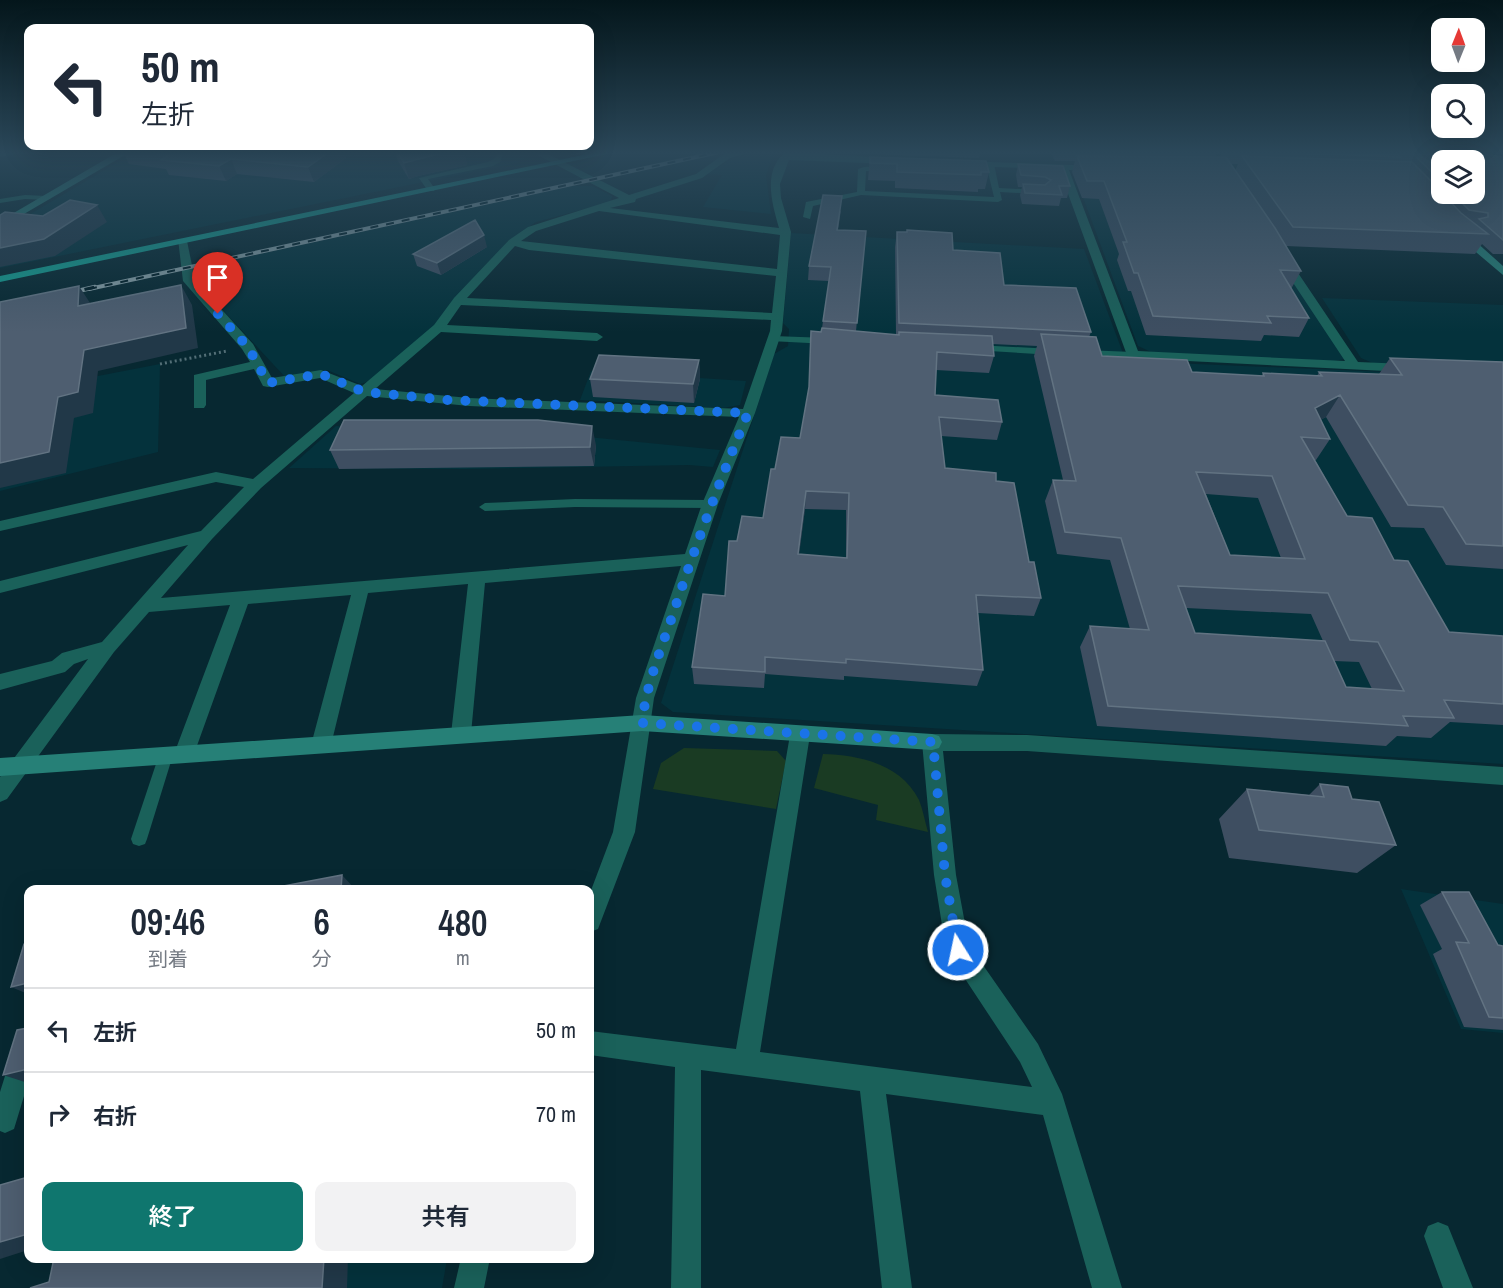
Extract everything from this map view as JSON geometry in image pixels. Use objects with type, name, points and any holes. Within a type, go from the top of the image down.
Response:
[{"type":"main road","points":[[0,279],[320,212]]},
{"type":"street","points":[[0,225],[22,212]]},
{"type":"street","points":[[0,793],[108,647],[256,484],[438,328],[458,301],[513,242],[546,223],[585,212]]},
{"type":"street","points":[[607,212],[786,232]]},
{"type":"street","points":[[594,903],[624,831],[645,698],[710,504],[748,413],[773,339],[786,232],[780,212]]},
{"type":"street","points":[[1080,212],[1133,355],[1423,369]]},
{"type":"street","points":[[1455,228],[1502,270]]},
{"type":"street","points":[[182,241],[189,281],[248,347],[268,383],[321,374],[364,392],[469,402],[748,413]]},
{"type":"street","points":[[513,242],[529,247],[782,273]]},
{"type":"street","points":[[1276,247],[1354,365]]},
{"type":"street","points":[[458,301],[777,317]]},
{"type":"street","points":[[438,328],[597,337]]},
{"type":"street","points":[[200,405],[199,378],[258,364]]},
{"type":"street","points":[[0,526],[216,477],[256,484]]},
{"type":"street","points":[[0,587],[210,537]]},
{"type":"street","points":[[146,606],[691,559]]},
{"type":"street","points":[[461,734],[477,579]]},
{"type":"street","points":[[321,745],[361,588]]},
{"type":"street","points":[[175,755],[241,598]]},
{"type":"street","points":[[0,682],[58,667],[68,658],[108,647]]},
{"type":"street","points":[[0,767],[642,723],[933,742],[1027,743],[1503,776]]},
{"type":"street","points":[[746,1062],[801,735]]},
{"type":"street","points":[[933,742],[945,875],[958,950],[1029,1053],[1053,1103],[1107,1288]]},
{"type":"street","points":[[594,1044],[1053,1103]]},
{"type":"street","points":[[5,1120],[24,1054]]},
{"type":"street","points":[[686,1288],[688,1056]]},
{"type":"street","points":[[872,1079],[897,1288]]},
{"type":"street","points":[[1438,1236],[1458,1288]]},
{"type":"street","points":[[469,1288],[475,1263]]},
{"type":"lane","points":[[807,217],[808,212]]},
{"type":"lane","points":[[1455,228],[1468,229]]},
{"type":"lane","points":[[773,339],[843,342]]},
{"type":"lane","points":[[959,347],[1061,352]]},
{"type":"lane","points":[[1072,352],[1133,355]]},
{"type":"lane","points":[[485,507],[575,503],[710,504]]},
{"type":"lane","points":[[139,839],[175,755]]},
{"type":"path","points":[[160,363],[248,347]]},
{"type":"shaded area","points":[[34,212],[275,212],[0,268],[0,232]]},
{"type":"shaded area","points":[[452,212],[573,212],[536,222],[508,241],[440,321],[371,381],[360,384],[327,370],[286,378],[194,279],[195,268]]},
{"type":"shaded area","points":[[1088,212],[1246,212],[1345,359],[1329,362],[1151,352],[1138,346]]},
{"type":"shaded area","points":[[791,233],[1084,249],[1126,361],[1503,377],[1503,764],[673,712],[661,703],[774,354],[788,346],[789,329],[783,323]]},
{"type":"shaded area","points":[[1322,298],[1503,305],[1503,371],[1375,364],[1361,358]]},
{"type":"shaded area","points":[[160,364],[158,452],[0,491],[0,395]]},
{"type":"shaded area","points":[[591,371],[746,381],[740,405],[723,408],[580,400]]},
{"type":"shaded area","points":[[336,426],[547,433],[720,450],[713,467],[689,465],[465,469],[289,468]]},
{"type":"shaded area","points":[[1401,889],[1503,904],[1503,1033],[1461,1029]]},
{"type":"shaded area","points":[[144,1263],[446,1263],[442,1288],[60,1288]]},
{"type":"green space","points":[[684,748],[777,751],[786,761],[776,809],[653,789],[661,763]]},
{"type":"green space","points":[[823,754],[851,757],[878,764],[901,778],[919,800],[928,832],[876,820],[878,805],[814,788]]},
{"type":"building","points":[[6,212],[43,216],[50,212],[86,212],[44,239],[0,248],[0,215]]},
{"type":"building","points":[[820,212],[840,212],[837,230],[866,231],[857,323],[823,321],[831,267],[809,266]]},
{"type":"building","points":[[1116,212],[1264,212],[1301,271],[1280,270],[1309,318],[1267,316],[1271,323],[1153,316],[1138,273],[1134,273],[1123,242],[1127,242]]},
{"type":"building","points":[[1282,212],[1460,212],[1488,234],[1293,227]]},
{"type":"building","points":[[1482,212],[1503,212],[1503,240],[1479,219],[1488,217],[1488,213]]},
{"type":"building","points":[[475,220],[484,235],[437,263],[413,254]]},
{"type":"building","points":[[907,230],[952,233],[953,250],[1000,253],[1004,285],[1076,288],[1091,332],[899,323],[897,232],[907,232]]},
{"type":"building","points":[[181,285],[186,328],[84,350],[78,392],[58,397],[49,452],[0,463],[0,302],[79,286],[78,306]]},
{"type":"building","points":[[822,328],[899,335],[899,332],[992,336],[994,356],[937,352],[935,395],[998,400],[1002,422],[939,417],[945,468],[996,473],[996,481],[1014,483],[1029,562],[1034,562],[1041,598],[976,595],[983,670],[846,659],[846,663],[765,657],[765,672],[692,667],[703,594],[725,596],[729,541],[737,541],[742,516],[763,518],[771,469],[775,469],[781,437],[800,438],[809,387],[811,331],[821,332]],"holes":[[[806,491],[849,493],[847,558],[798,554]]]},
{"type":"building","points":[[1041,334],[1096,337],[1102,356],[1187,360],[1192,372],[1264,376],[1263,373],[1322,376],[1319,372],[1402,375],[1390,358],[1503,362],[1503,546],[1466,544],[1443,507],[1408,505],[1340,395],[1315,408],[1330,439],[1301,437],[1347,516],[1372,518],[1394,560],[1408,561],[1449,632],[1503,636],[1503,704],[1444,700],[1454,718],[1403,716],[1408,726],[1108,706],[1090,626],[1149,630],[1121,538],[1065,532],[1053,480],[1076,481]],"holes":[[[1196,472],[1272,476],[1305,559],[1230,555]],[[1178,586],[1328,593],[1350,640],[1378,642],[1404,691],[1346,687],[1325,641],[1195,633]]]},
{"type":"building","points":[[599,355],[699,360],[693,384],[590,379]]},
{"type":"building","points":[[344,420],[538,420],[592,426],[590,447],[330,450]]},
{"type":"building","points":[[1320,784],[1348,787],[1352,799],[1379,802],[1396,845],[1259,830],[1247,789],[1324,797]]},
{"type":"building","points":[[342,875],[341,885],[288,885]]},
{"type":"building","points":[[1442,892],[1469,892],[1498,945],[1503,946],[1503,1018],[1489,1017],[1456,942],[1469,943]]},
{"type":"building","points":[[24,944],[24,984],[11,987]]},
{"type":"building","points":[[24,1029],[24,1070],[3,1075],[17,1030]]},
{"type":"building","points":[[24,1178],[24,1235],[0,1242],[0,1185]]},
{"type":"building","points":[[53,1263],[324,1263],[322,1288],[30,1288],[49,1282]]},
{"type":"railway","points":[[89,289],[443,212]]},
{"type":"railway","points":[[65,294],[95,287]]},
{"type":"route","points":[[218,314],[248,347],[268,383],[321,374],[364,392],[469,402],[748,413],[710,504],[691,559],[645,698],[642,723],[933,742],[945,875],[958,950]]}]
